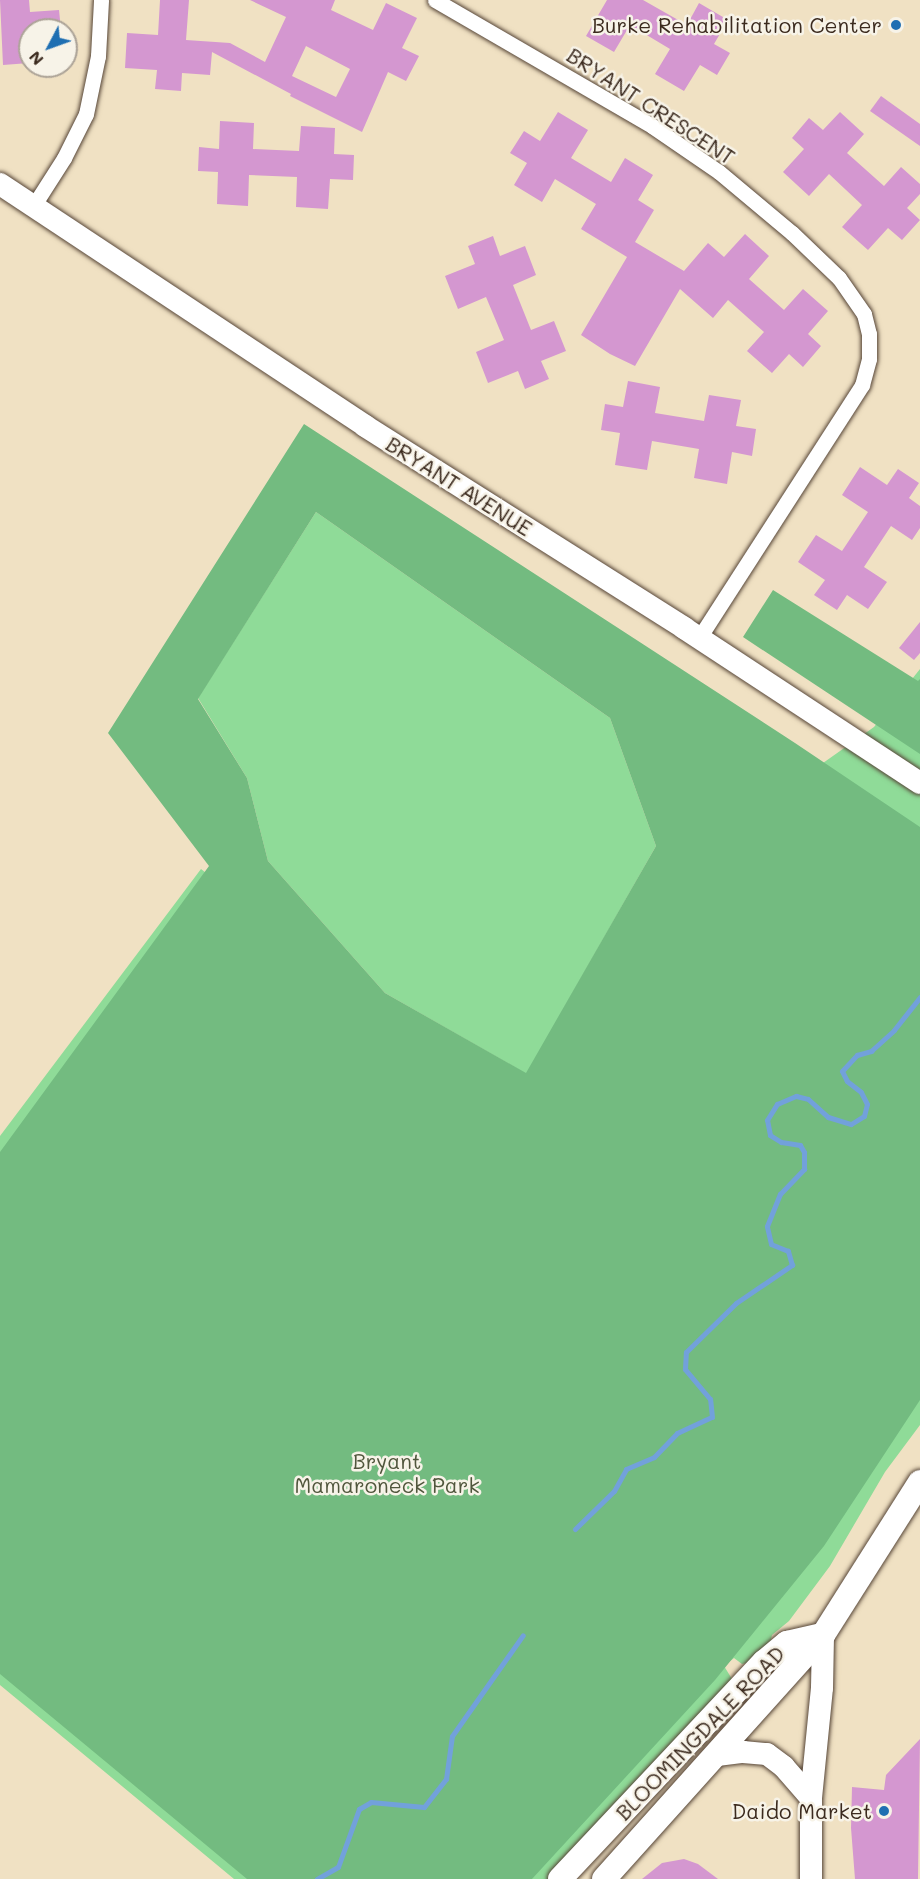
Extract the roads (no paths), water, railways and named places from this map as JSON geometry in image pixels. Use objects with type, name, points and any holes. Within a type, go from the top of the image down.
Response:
[{"type":"main road","points":[[823,1635],[920,1482]]},
{"type":"main road","name":"BLOOMINGDALE ROAD","points":[[604,1879],[823,1635]]},
{"type":"main road","name":"BLOOMINGDALE ROAD","points":[[560,1879],[764,1662],[787,1643],[823,1635]]},
{"type":"street","points":[[34,205],[64,158],[87,114],[98,56],[101,0]]},
{"type":"street","name":"BRYANT CRESCENT","points":[[435,0],[652,126],[718,172],[792,233],[831,270],[858,302],[864,314],[869,334],[869,359],[862,385],[699,638]]},
{"type":"street","name":"BRYANT AVENUE","points":[[0,184],[365,426],[699,638],[920,783]]},
{"type":"street","points":[[812,1879],[811,1798],[822,1688],[823,1635]]},
{"type":"street","points":[[717,1755],[755,1751],[767,1754],[784,1767],[811,1798]]},
{"type":"waterway","points":[[575,1529],[614,1491],[626,1469],[654,1457],[677,1433],[712,1417],[710,1399],[685,1369],[686,1352],[736,1303],[792,1265],[788,1251],[771,1244],[767,1226],[780,1194],[804,1169],[804,1152],[800,1145],[781,1142],[770,1135],[767,1120],[777,1104],[796,1096],[808,1099],[828,1117],[851,1124],[864,1116],[867,1104],[861,1092],[847,1081],[842,1071],[857,1055],[871,1051],[894,1030],[920,997]]},
{"type":"waterway","points":[[317,1879],[338,1867],[359,1809],[371,1802],[424,1807],[446,1779],[452,1736],[523,1635]]},
{"type":"place","name":"Burke Rehabilitation Center","points":[[896,25]]},
{"type":"place","name":"Daido Market","points":[[884,1811]]},
{"type":"park label","name":"Bryant Mamaroneck Park","points":[[387,1473]]}]
